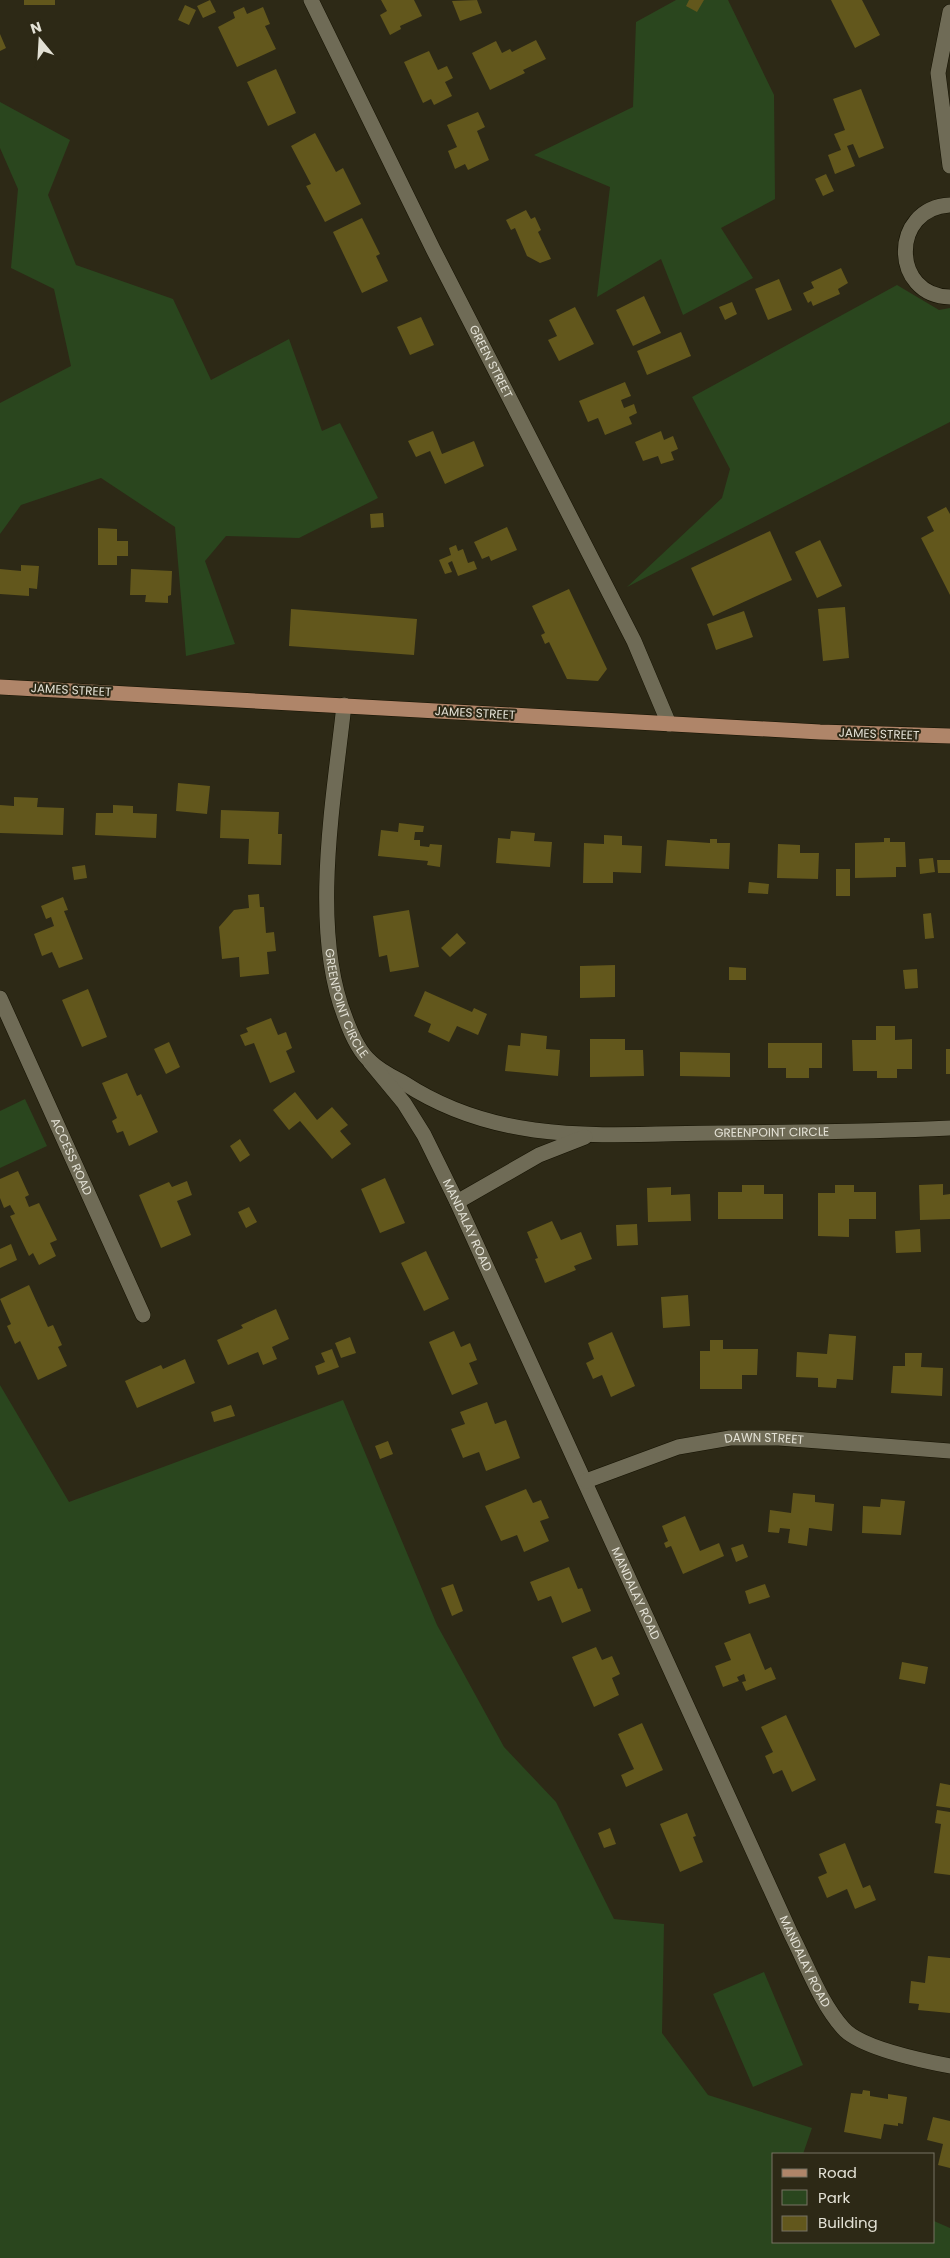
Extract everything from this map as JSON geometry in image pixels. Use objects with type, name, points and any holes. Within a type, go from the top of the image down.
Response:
[{"type":"main road","name":"JAMES STREET","points":[[0,687],[669,724],[950,736]]},
{"type":"street","name":"GREEN STREET","points":[[311,0],[433,249],[634,641],[669,724]]},
{"type":"street","points":[[950,12],[938,73],[950,166]]},
{"type":"street","points":[[950,205],[928,211],[916,220],[908,232],[905,246],[906,261],[911,275],[920,286],[933,294],[950,297]]},
{"type":"street","name":"GREENPOINT CIRCLE","points":[[344,705],[332,817],[327,937],[330,968],[345,1017],[356,1040],[370,1062],[421,1095],[448,1109],[472,1118],[524,1130],[593,1134],[863,1132],[950,1128]]},
{"type":"street","name":"ACCESS ROAD","points":[[0,998],[143,1315]]},
{"type":"street","name":"MANDALAY ROAD","points":[[370,1062],[404,1103],[424,1135],[458,1202],[791,1934],[826,2003],[844,2030],[868,2044],[950,2066]]},
{"type":"street","name":"GREENPOINT CIRCLE","points":[[458,1202],[539,1155],[593,1134]]},
{"type":"street","name":"DAWN STREET","points":[[586,1481],[678,1447],[730,1438],[813,1440],[950,1451]]},
{"type":"green space","points":[[676,0],[728,0],[774,95],[775,199],[721,228],[753,278],[683,315],[661,259],[597,297],[610,187],[534,155],[633,107],[636,22]]},
{"type":"green space","points":[[0,102],[70,140],[48,195],[76,265],[173,299],[211,380],[289,339],[322,431],[340,423],[378,498],[299,538],[226,536],[205,561],[235,644],[186,656],[175,527],[101,478],[21,505],[0,534],[0,403],[71,366],[54,289],[11,268],[18,189],[0,148]]},
{"type":"green space","points":[[897,285],[939,310],[950,308],[950,422],[627,587],[722,498],[730,469],[692,397]]},
{"type":"green space","points":[[25,1099],[47,1146],[0,1168],[0,1111]]},
{"type":"green space","points":[[0,1385],[69,1502],[343,1400],[437,1625],[504,1747],[556,1802],[614,1919],[664,1924],[662,2033],[708,2095],[812,2128],[803,2153],[772,2153],[772,2243],[935,2243],[935,2221],[950,2228],[950,2258],[0,2258]]},
{"type":"green space","points":[[764,1972],[803,2065],[753,2087],[713,1994]]},
{"type":"building","points":[[24,0],[55,0],[55,5],[24,5]]},
{"type":"building","points":[[210,0],[216,12],[203,18],[197,6]]},
{"type":"building","points":[[381,0],[414,0],[422,16],[400,26],[401,29],[390,35],[380,15],[387,11]]},
{"type":"building","points":[[477,0],[482,13],[460,21],[452,1]]},
{"type":"building","points":[[689,0],[704,0],[697,12],[686,6]]},
{"type":"building","points":[[831,0],[862,0],[880,35],[855,48]]},
{"type":"building","points":[[185,5],[196,10],[189,25],[178,20]]},
{"type":"building","points":[[244,7],[247,14],[263,7],[270,24],[265,26],[276,49],[237,67],[218,27],[235,18],[233,12]]},
{"type":"building","points":[[0,34],[6,48],[0,51]]},
{"type":"building","points":[[536,40],[546,59],[523,70],[525,73],[490,90],[472,53],[496,41],[502,53],[510,49],[512,52]]},
{"type":"building","points":[[429,51],[438,70],[447,66],[453,78],[445,82],[452,96],[434,105],[431,99],[423,103],[404,62]]},
{"type":"building","points":[[276,69],[296,113],[268,126],[247,82]]},
{"type":"building","points":[[861,89],[884,148],[859,158],[853,144],[847,146],[855,166],[835,174],[828,155],[841,150],[834,134],[845,130],[833,99]]},
{"type":"building","points":[[478,112],[485,127],[477,131],[489,160],[468,170],[465,164],[455,169],[448,151],[457,147],[447,125]]},
{"type":"building","points":[[315,133],[336,172],[343,168],[361,204],[325,222],[306,186],[311,184],[291,146]]},
{"type":"building","points":[[826,174],[834,191],[823,196],[815,179]]},
{"type":"building","points":[[526,210],[531,219],[535,217],[541,230],[538,232],[551,259],[540,263],[527,256],[515,228],[511,230],[506,220]]},
{"type":"building","points":[[362,218],[380,254],[376,256],[388,281],[362,293],[333,232]]},
{"type":"building","points":[[841,268],[848,283],[838,289],[840,294],[813,306],[811,301],[808,303],[803,293],[814,288],[811,282]]},
{"type":"building","points":[[779,279],[792,310],[768,320],[755,289]]},
{"type":"building","points":[[644,296],[661,333],[633,346],[616,310]]},
{"type":"building","points":[[732,302],[737,314],[725,320],[719,307]]},
{"type":"building","points":[[575,307],[594,344],[559,361],[548,340],[557,336],[549,320]]},
{"type":"building","points":[[421,317],[434,345],[410,355],[397,327]]},
{"type":"building","points":[[681,332],[691,356],[647,375],[637,351]]},
{"type":"building","points":[[625,382],[631,396],[621,400],[624,408],[634,404],[637,413],[629,417],[632,424],[605,435],[598,418],[588,422],[579,401]]},
{"type":"building","points":[[433,431],[442,454],[474,441],[484,466],[445,484],[430,451],[416,457],[408,441]]},
{"type":"building","points":[[661,431],[664,440],[673,436],[678,449],[671,452],[674,460],[661,464],[658,456],[643,461],[635,442]]},
{"type":"building","points":[[946,507],[950,514],[950,595],[921,538],[934,531],[927,517]]},
{"type":"building","points":[[383,513],[384,527],[371,528],[370,514]]},
{"type":"building","points":[[507,527],[517,550],[491,561],[489,556],[482,559],[474,542]]},
{"type":"building","points":[[98,528],[117,529],[117,541],[128,541],[128,556],[117,556],[117,565],[98,565]]},
{"type":"building","points":[[770,531],[792,580],[713,616],[691,568]]},
{"type":"building","points":[[820,540],[842,586],[817,598],[795,552]]},
{"type":"building","points":[[456,545],[458,551],[463,549],[468,563],[474,561],[477,569],[458,576],[452,561],[448,563],[452,572],[445,574],[439,560],[451,555],[449,548]]},
{"type":"building","points":[[21,565],[39,566],[37,589],[29,588],[29,596],[0,594],[0,569],[21,571]]},
{"type":"building","points":[[131,569],[172,571],[171,595],[168,596],[168,603],[145,602],[146,595],[130,595]]},
{"type":"building","points":[[569,589],[607,669],[598,681],[567,679],[549,642],[545,644],[541,635],[545,633],[532,606]]},
{"type":"building","points":[[845,607],[849,658],[823,661],[818,609]]},
{"type":"building","points":[[291,609],[417,619],[414,655],[289,646]]},
{"type":"building","points":[[744,611],[753,637],[716,650],[707,624]]},
{"type":"building","points":[[178,783],[210,786],[207,814],[176,811]]},
{"type":"building","points":[[14,797],[38,798],[37,807],[64,808],[63,835],[0,833],[0,805],[14,806]]},
{"type":"building","points":[[113,805],[133,806],[133,813],[157,814],[156,838],[95,835],[96,813],[113,813]]},
{"type":"building","points":[[221,810],[279,812],[278,834],[282,834],[281,865],[248,864],[249,839],[220,838]]},
{"type":"building","points":[[399,823],[424,826],[423,832],[415,832],[414,840],[420,840],[420,846],[429,847],[430,844],[442,845],[440,867],[427,865],[428,861],[378,856],[381,830],[398,832]]},
{"type":"building","points":[[511,831],[535,833],[534,841],[552,842],[550,867],[496,863],[498,838],[510,839]]},
{"type":"building","points":[[604,835],[622,836],[622,845],[642,846],[641,873],[613,872],[613,883],[583,883],[584,843],[604,844]]},
{"type":"building","points":[[884,838],[890,838],[890,842],[905,842],[906,867],[896,867],[896,877],[855,878],[855,843],[884,842]]},
{"type":"building","points":[[710,839],[717,839],[717,843],[730,843],[729,869],[665,866],[667,840],[710,843]]},
{"type":"building","points":[[778,844],[800,845],[800,853],[819,853],[818,879],[777,878]]},
{"type":"building","points":[[933,858],[935,872],[920,874],[919,859]]},
{"type":"building","points":[[937,860],[950,860],[950,873],[938,873]]},
{"type":"building","points":[[85,865],[87,878],[74,880],[72,867]]},
{"type":"building","points":[[836,869],[850,869],[850,896],[836,896]]},
{"type":"building","points":[[749,882],[769,884],[768,894],[748,893]]},
{"type":"building","points":[[259,894],[260,907],[264,907],[266,933],[274,932],[276,951],[267,952],[269,974],[240,977],[239,957],[222,959],[219,927],[234,910],[249,908],[248,895]]},
{"type":"building","points":[[63,897],[68,910],[64,911],[83,959],[59,968],[52,952],[42,956],[34,934],[54,926],[51,917],[46,919],[41,906]]},
{"type":"building","points":[[409,910],[419,967],[390,972],[387,955],[379,957],[373,916]]},
{"type":"building","points":[[931,913],[934,938],[925,939],[923,914]]},
{"type":"building","points":[[457,933],[466,943],[450,957],[441,948]]},
{"type":"building","points":[[615,965],[615,997],[580,998],[580,966]]},
{"type":"building","points":[[729,967],[746,968],[746,980],[729,980]]},
{"type":"building","points":[[917,969],[918,988],[905,989],[903,970]]},
{"type":"building","points":[[88,989],[107,1037],[82,1047],[62,1000]]},
{"type":"building","points":[[425,991],[472,1012],[474,1008],[487,1014],[478,1035],[457,1026],[449,1042],[428,1032],[431,1024],[414,1016]]},
{"type":"building","points":[[271,1018],[278,1035],[286,1032],[292,1048],[286,1051],[295,1072],[270,1083],[254,1043],[245,1046],[240,1035],[248,1032],[246,1028]]},
{"type":"building","points":[[876,1026],[895,1026],[895,1040],[912,1039],[912,1069],[897,1069],[897,1078],[877,1078],[877,1071],[853,1071],[852,1040],[876,1040]]},
{"type":"building","points":[[521,1033],[547,1036],[546,1049],[560,1050],[558,1076],[505,1071],[508,1045],[520,1046]]},
{"type":"building","points":[[590,1039],[625,1039],[625,1050],[643,1050],[644,1076],[590,1077]]},
{"type":"building","points":[[169,1042],[180,1067],[166,1074],[154,1049]]},
{"type":"building","points":[[768,1043],[822,1043],[822,1068],[809,1068],[809,1078],[786,1078],[786,1068],[768,1068]]},
{"type":"building","points":[[946,1049],[950,1049],[950,1074],[946,1074]]},
{"type":"building","points":[[680,1052],[730,1053],[730,1077],[680,1076]]},
{"type":"building","points":[[127,1073],[137,1096],[141,1094],[158,1132],[129,1146],[123,1131],[117,1133],[112,1121],[117,1118],[102,1083]]},
{"type":"building","points":[[295,1092],[317,1120],[332,1107],[348,1125],[340,1131],[351,1144],[332,1159],[300,1121],[289,1130],[273,1110]]},
{"type":"building","points":[[240,1139],[250,1155],[240,1162],[230,1146]]},
{"type":"building","points":[[18,1171],[29,1195],[25,1197],[29,1207],[39,1203],[57,1240],[50,1243],[56,1256],[39,1265],[33,1253],[29,1256],[10,1216],[15,1214],[10,1205],[4,1208],[0,1198],[0,1179]]},
{"type":"building","points":[[385,1178],[405,1223],[380,1233],[361,1189]]},
{"type":"building","points":[[187,1181],[192,1195],[177,1201],[191,1235],[161,1248],[139,1195],[169,1182],[172,1187]]},
{"type":"building","points":[[943,1184],[943,1195],[950,1194],[950,1219],[920,1220],[919,1185]]},
{"type":"building","points":[[742,1185],[764,1185],[764,1194],[783,1194],[783,1219],[718,1219],[718,1192],[742,1192]]},
{"type":"building","points":[[835,1185],[854,1185],[854,1192],[876,1192],[876,1219],[849,1219],[849,1237],[818,1236],[818,1193],[835,1193]]},
{"type":"building","points":[[671,1187],[671,1195],[690,1194],[691,1221],[648,1222],[647,1188]]},
{"type":"building","points":[[249,1207],[257,1222],[246,1228],[238,1212]]},
{"type":"building","points":[[552,1221],[561,1240],[581,1232],[592,1259],[574,1266],[576,1270],[545,1283],[535,1259],[538,1258],[527,1232]]},
{"type":"building","points":[[637,1224],[638,1245],[617,1246],[616,1225]]},
{"type":"building","points":[[920,1229],[921,1252],[896,1253],[895,1231]]},
{"type":"building","points":[[11,1244],[17,1260],[0,1268],[0,1249]]},
{"type":"building","points":[[426,1251],[449,1299],[424,1311],[401,1263]]},
{"type":"building","points":[[29,1285],[48,1327],[53,1325],[62,1345],[58,1347],[67,1366],[38,1380],[20,1341],[15,1344],[7,1326],[11,1324],[0,1299]]},
{"type":"building","points":[[688,1295],[690,1326],[663,1328],[661,1297]]},
{"type":"building","points":[[276,1309],[289,1339],[272,1347],[277,1359],[263,1365],[258,1352],[228,1365],[217,1340],[243,1328],[241,1325]]},
{"type":"building","points":[[454,1331],[461,1347],[470,1343],[477,1360],[469,1363],[478,1384],[452,1395],[429,1342]]},
{"type":"building","points":[[612,1332],[635,1386],[611,1397],[602,1375],[593,1379],[586,1363],[594,1359],[588,1343]]},
{"type":"building","points":[[829,1334],[856,1336],[853,1380],[837,1379],[836,1388],[818,1387],[818,1378],[796,1377],[797,1352],[827,1354]]},
{"type":"building","points":[[350,1337],[356,1353],[341,1358],[335,1343]]},
{"type":"building","points":[[710,1340],[723,1340],[723,1349],[758,1349],[757,1375],[742,1375],[742,1389],[700,1389],[700,1351],[710,1351]]},
{"type":"building","points":[[332,1349],[339,1367],[318,1375],[315,1366],[325,1362],[321,1353]]},
{"type":"building","points":[[905,1353],[922,1353],[921,1367],[943,1368],[942,1396],[891,1393],[893,1366],[905,1366]]},
{"type":"building","points":[[185,1359],[195,1383],[137,1408],[125,1381],[161,1365],[163,1369]]},
{"type":"building","points":[[487,1402],[495,1424],[506,1420],[520,1458],[486,1471],[479,1452],[463,1458],[451,1429],[465,1424],[460,1412]]},
{"type":"building","points":[[231,1405],[235,1416],[214,1422],[211,1412]]},
{"type":"building","points":[[388,1441],[393,1454],[380,1459],[375,1446]]},
{"type":"building","points":[[526,1489],[533,1503],[541,1500],[549,1518],[540,1521],[549,1541],[524,1552],[517,1535],[501,1541],[485,1506]]},
{"type":"building","points":[[793,1493],[815,1495],[815,1502],[834,1504],[832,1531],[809,1528],[807,1546],[788,1543],[790,1529],[780,1528],[779,1533],[768,1532],[770,1510],[791,1513]]},
{"type":"building","points":[[881,1499],[905,1501],[901,1535],[862,1533],[863,1506],[880,1507]]},
{"type":"building","points":[[685,1516],[700,1551],[719,1543],[724,1556],[683,1574],[671,1546],[666,1548],[664,1543],[668,1541],[662,1526]]},
{"type":"building","points":[[743,1544],[748,1557],[736,1562],[731,1548]]},
{"type":"building","points":[[569,1567],[578,1589],[582,1588],[591,1611],[562,1623],[551,1596],[538,1601],[530,1582]]},
{"type":"building","points":[[453,1584],[463,1611],[452,1616],[441,1588]]},
{"type":"building","points":[[765,1584],[770,1597],[749,1604],[745,1591]]},
{"type":"building","points":[[750,1633],[765,1670],[771,1667],[776,1679],[746,1691],[742,1682],[746,1681],[744,1674],[737,1677],[739,1681],[723,1687],[715,1666],[731,1660],[724,1643]]},
{"type":"building","points":[[596,1647],[602,1660],[612,1656],[620,1674],[612,1678],[619,1695],[594,1707],[572,1657]]},
{"type":"building","points":[[902,1662],[928,1667],[925,1684],[899,1679]]},
{"type":"building","points":[[786,1715],[816,1780],[792,1792],[782,1770],[773,1774],[765,1756],[773,1752],[761,1727]]},
{"type":"building","points":[[642,1723],[663,1770],[626,1787],[621,1775],[634,1769],[618,1734]]},
{"type":"building","points":[[940,1783],[950,1785],[950,1808],[936,1806]]},
{"type":"building","points":[[937,1810],[950,1812],[950,1875],[934,1873],[941,1824],[935,1823]]},
{"type":"building","points":[[687,1813],[696,1836],[693,1837],[703,1862],[680,1872],[660,1824]]},
{"type":"building","points":[[610,1828],[616,1844],[604,1848],[598,1833]]},
{"type":"building","points":[[845,1843],[863,1888],[870,1885],[876,1900],[855,1909],[847,1889],[827,1898],[818,1877],[827,1873],[819,1854]]},
{"type":"building","points":[[928,1956],[950,1958],[950,2013],[918,2010],[919,2004],[909,2003],[911,1981],[925,1983]]},
{"type":"building","points":[[863,2090],[870,2091],[870,2096],[888,2099],[888,2094],[907,2097],[903,2124],[898,2123],[898,2126],[884,2124],[881,2139],[844,2132],[851,2093],[862,2094]]},
{"type":"building","points":[[933,2117],[950,2121],[950,2168],[938,2165],[943,2144],[927,2140]]}]
